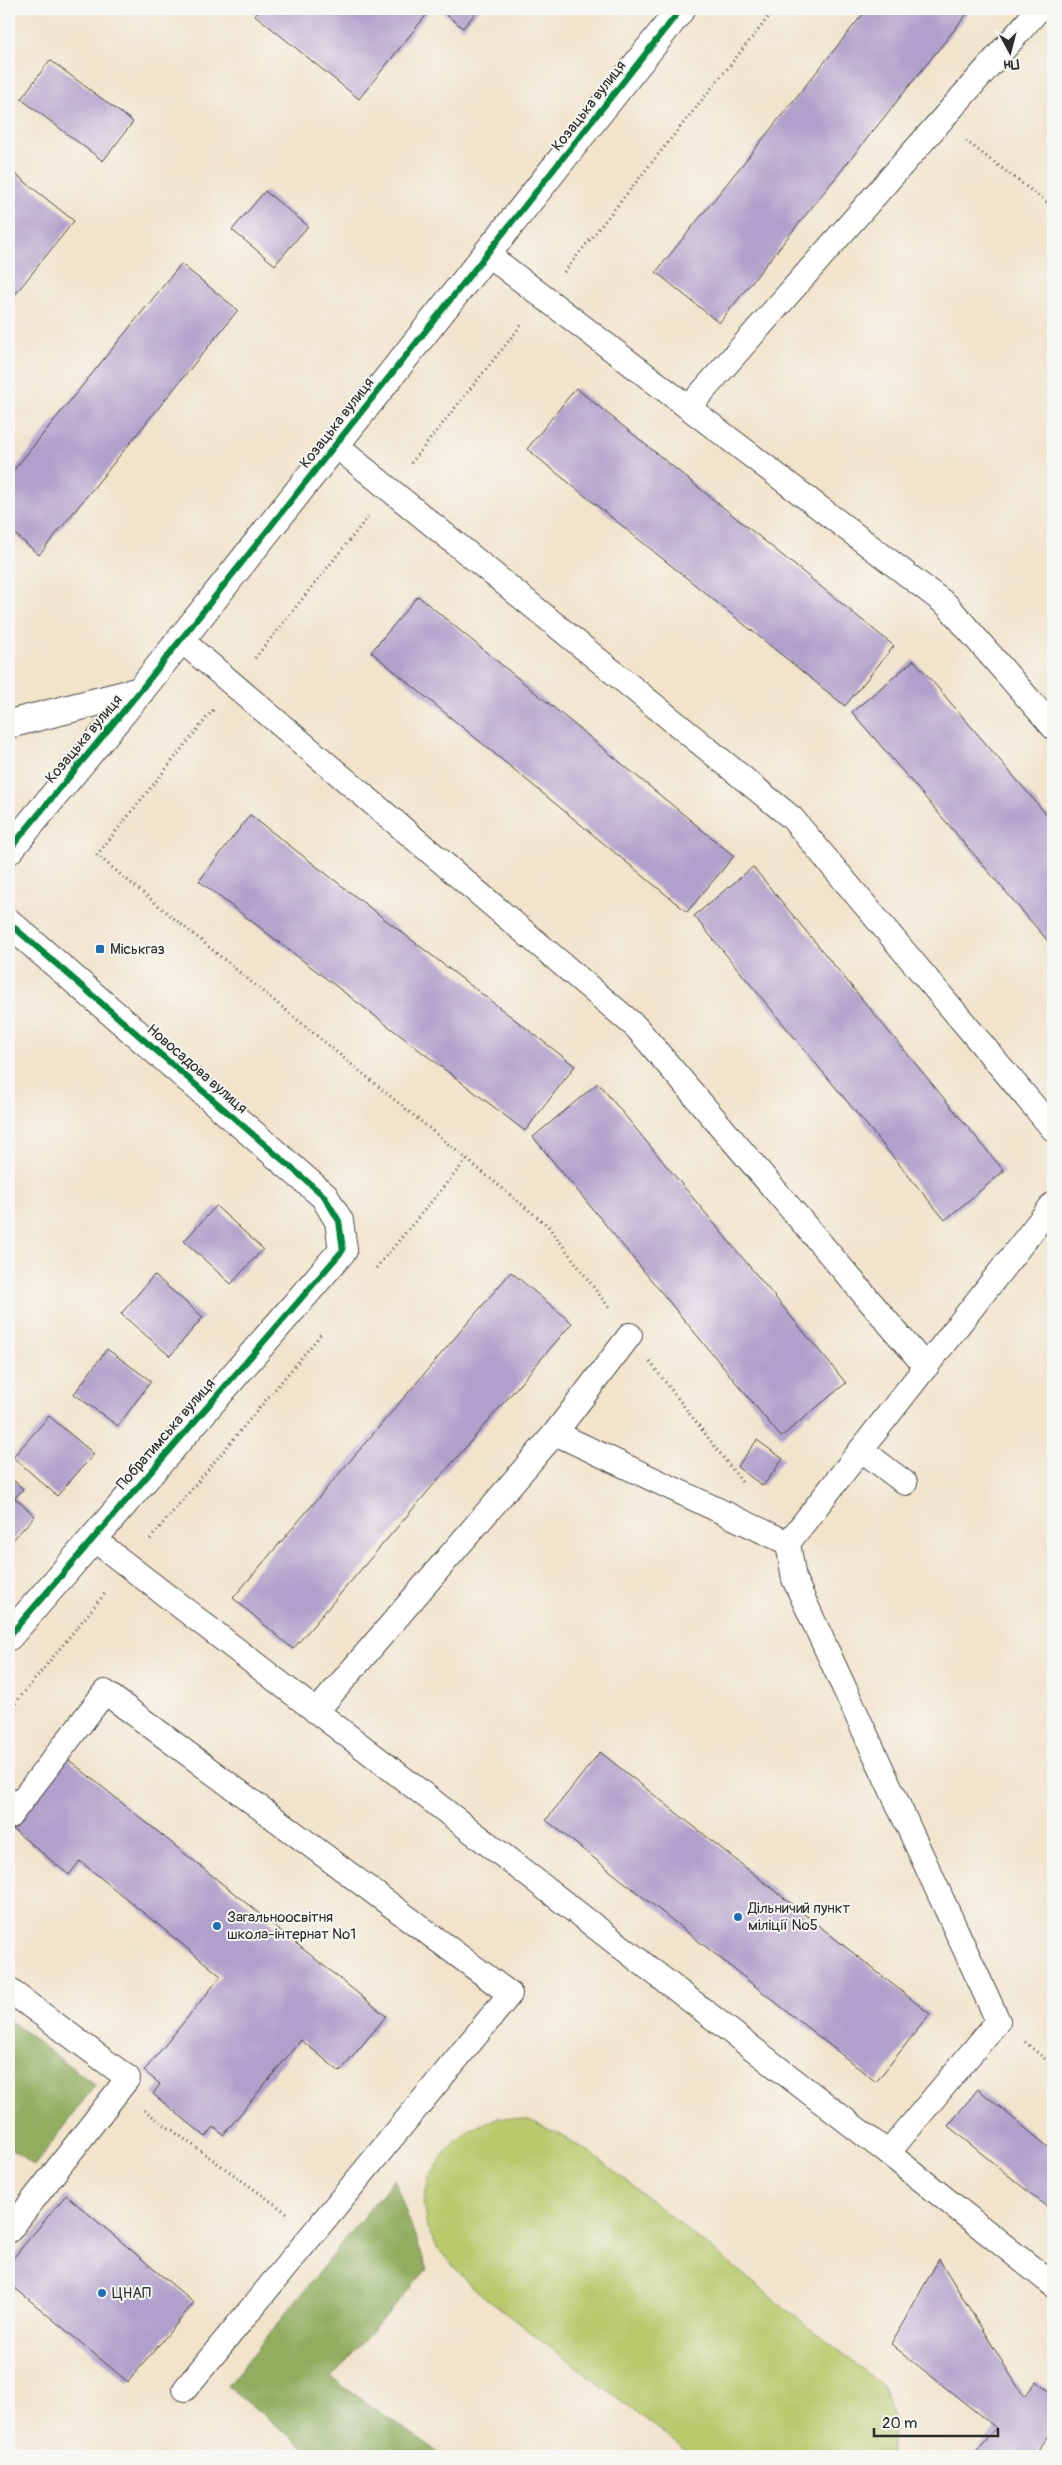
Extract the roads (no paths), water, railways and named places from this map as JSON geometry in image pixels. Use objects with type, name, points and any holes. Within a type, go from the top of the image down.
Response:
[{"type":"street","name":"Козацька вулиця","points":[[9,850],[181,640],[681,9]]},
{"type":"street","name":"Козацька вулиця","points":[[9,724],[140,691]]},
{"type":"street","name":"Новосадова вулиця","points":[[9,923],[324,1196],[340,1221],[343,1250]]},
{"type":"street","name":"Побратимська вулиця","points":[[9,1636],[343,1250]]},
{"type":"lane","points":[[689,408],[1039,9]]},
{"type":"lane","points":[[487,254],[947,605],[1053,727]]},
{"type":"lane","points":[[335,445],[792,818],[1053,1129]]},
{"type":"lane","points":[[181,640],[636,1027],[926,1367]]},
{"type":"lane","points":[[888,2153],[998,2021],[794,1580],[788,1543],[1053,1204]]},
{"type":"lane","points":[[316,1712],[555,1433],[630,1335]]},
{"type":"lane","points":[[555,1433],[788,1543]]},
{"type":"lane","points":[[862,1450],[905,1482]]},
{"type":"lane","points":[[92,1538],[888,2153],[1053,2284]]},
{"type":"lane","points":[[9,1817],[105,1692],[510,1994],[186,2388]]},
{"type":"lane","points":[[9,1990],[128,2078],[9,2231]]},
{"type":"place","name":"Міськгаз","points":[[100,949]]},
{"type":"place","name":"Дільничий пункт міліції №5","points":[[738,1917]]},
{"type":"place","name":"Загальноосвітня школа-інтернат №1","points":[[217,1926]]},
{"type":"place","name":"ЦНАП","points":[[102,2293]]}]
